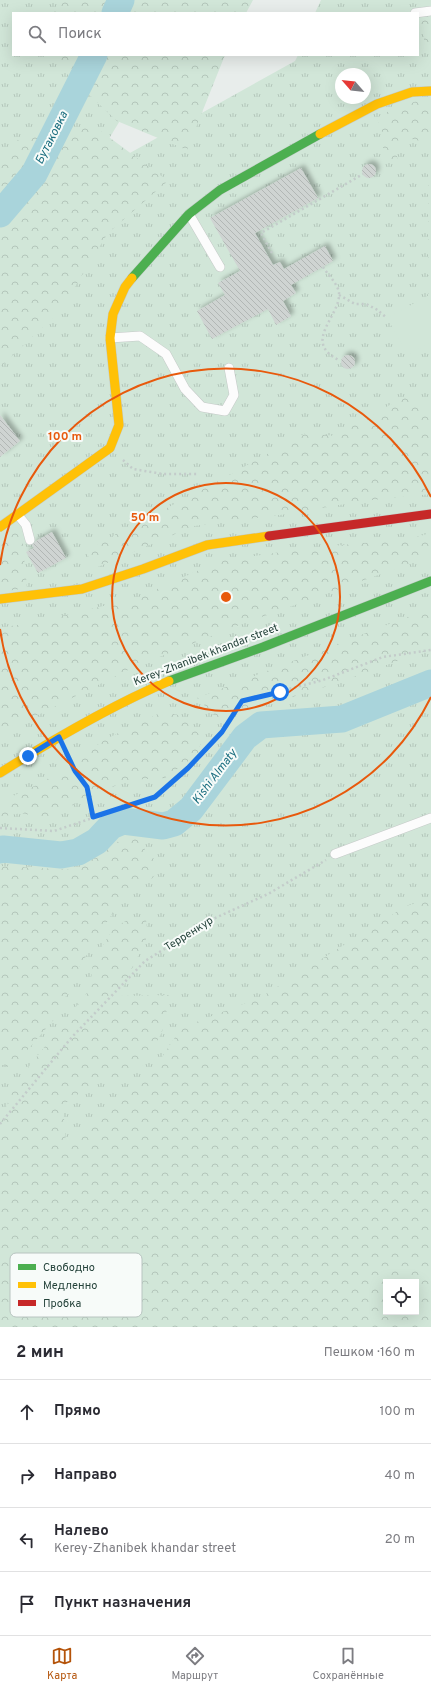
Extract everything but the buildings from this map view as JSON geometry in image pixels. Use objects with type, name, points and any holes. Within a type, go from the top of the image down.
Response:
[{"type":"street","points":[[0,527],[110,448],[119,425],[110,338],[113,314],[125,287],[189,214],[220,190],[304,142],[377,104],[412,92],[431,91]]},
{"type":"street","points":[[0,599],[82,589],[143,569],[207,545],[431,514]]},
{"type":"street","name":"Kerey-Zhanibek khandar street","points":[[0,773],[59,737],[134,696],[190,672],[263,647],[431,581]]},
{"type":"lane","points":[[419,12],[431,11]]},
{"type":"lane","points":[[189,214],[220,268]]},
{"type":"lane","points":[[110,338],[140,336],[166,354],[184,389],[202,407],[225,411],[234,395],[229,368]]},
{"type":"lane","points":[[18,514],[26,524],[30,540]]},
{"type":"lane","points":[[335,854],[431,818]]},
{"type":"path","points":[[272,253],[262,234],[363,174]]},
{"type":"path","points":[[322,267],[337,287],[339,294],[337,305],[322,335],[325,346],[332,356],[339,360]]},
{"type":"path","points":[[339,294],[355,304],[366,304],[376,309],[387,318]]},
{"type":"path","points":[[110,448],[133,469],[164,474],[198,474]]},
{"type":"path","points":[[0,828],[54,831],[155,797],[188,768],[222,732],[242,701],[323,680],[383,657],[431,650]]},
{"type":"path","points":[[59,737],[75,771],[87,787],[93,817]]},
{"type":"path","name":"Терренкур","points":[[0,1124],[72,1037],[145,961],[213,919],[268,894],[335,854]]},
{"type":"green space","points":[[0,0],[194,0],[187,12],[12,12],[12,56],[159,56],[85,178],[295,61],[298,56],[419,56],[419,12],[315,12],[321,0],[431,0],[431,1327],[0,1327]]},
{"type":"green space","points":[[64,0],[253,0],[247,12],[53,12]]},
{"type":"green space","points":[[431,16],[431,46],[428,52],[424,49],[424,33],[419,31],[419,20]]},
{"type":"green space","points":[[58,56],[225,56],[187,150],[117,121],[60,67]]},
{"type":"green space","points":[[422,99],[431,105],[431,144],[412,139],[394,141],[399,167],[384,160],[382,132],[377,118],[387,112]]},
{"type":"green space","points":[[94,126],[168,181],[108,233],[60,311],[0,367],[0,160],[24,133]]},
{"type":"green space","points":[[428,173],[431,173],[431,294],[428,296]]},
{"type":"green space","points":[[431,294],[431,342],[408,355],[387,318]]},
{"type":"green space","points":[[406,396],[431,409],[431,494],[363,501],[280,515],[194,526],[93,569],[86,550],[213,484],[307,432],[334,436]]},
{"type":"green space","points":[[16,528],[22,535],[27,588],[0,592],[0,538]]},
{"type":"green space","points":[[431,533],[431,556],[234,627],[132,668],[0,734],[0,628],[40,621],[137,598],[219,561],[302,549],[412,538]]},
{"type":"green space","points":[[431,608],[431,649],[331,685],[219,720],[197,698]]},
{"type":"green space","points":[[162,712],[179,715],[202,737],[198,754],[165,778],[129,780],[84,799],[47,819],[21,813],[0,817],[0,802],[43,782],[106,739]]},
{"type":"green space","points":[[129,834],[141,836],[145,850],[161,866],[151,880],[128,888],[80,966],[56,1017],[13,1067],[0,1065],[0,866],[77,870]]},
{"type":"green space","points":[[431,899],[431,1327],[0,1327],[0,1115],[4,1112],[16,1083],[90,989],[93,961],[113,929],[127,920],[146,920],[148,935],[119,996],[170,995],[162,1032],[145,1063],[121,1082],[104,1076],[63,1105],[66,1144],[125,1089],[153,1071],[181,1028],[261,997],[406,906]]},
{"type":"waterway","name":"Бутаковка","points":[[115,12],[121,0]]},
{"type":"waterway","name":"Бутаковка","points":[[0,214],[34,174],[93,56]]},
{"type":"waterway","name":"Kіshі Almaty","points":[[0,850],[3,849],[61,855],[78,852],[97,841],[111,826],[123,821],[163,826],[174,823],[191,809],[245,737],[261,725],[342,719],[431,683]]},
{"type":"traffic: fast","points":[[132,278],[189,214],[220,190],[320,134]]},
{"type":"traffic: fast","points":[[169,681],[263,647],[431,581]]},
{"type":"traffic: slow","points":[[320,134],[377,104],[412,92],[431,91]]},
{"type":"traffic: slow","points":[[0,527],[110,448],[119,425],[110,338],[113,314],[125,287],[132,278]]},
{"type":"traffic: slow","points":[[0,599],[82,589],[143,569],[207,545],[269,536]]},
{"type":"traffic: slow","points":[[0,773],[125,701],[169,681]]},
{"type":"traffic: jam","points":[[269,536],[431,514]]},
{"type":"route","points":[[28,756],[59,737],[75,771],[87,787],[93,817],[155,797],[188,768],[222,732],[242,701],[280,692]]}]
